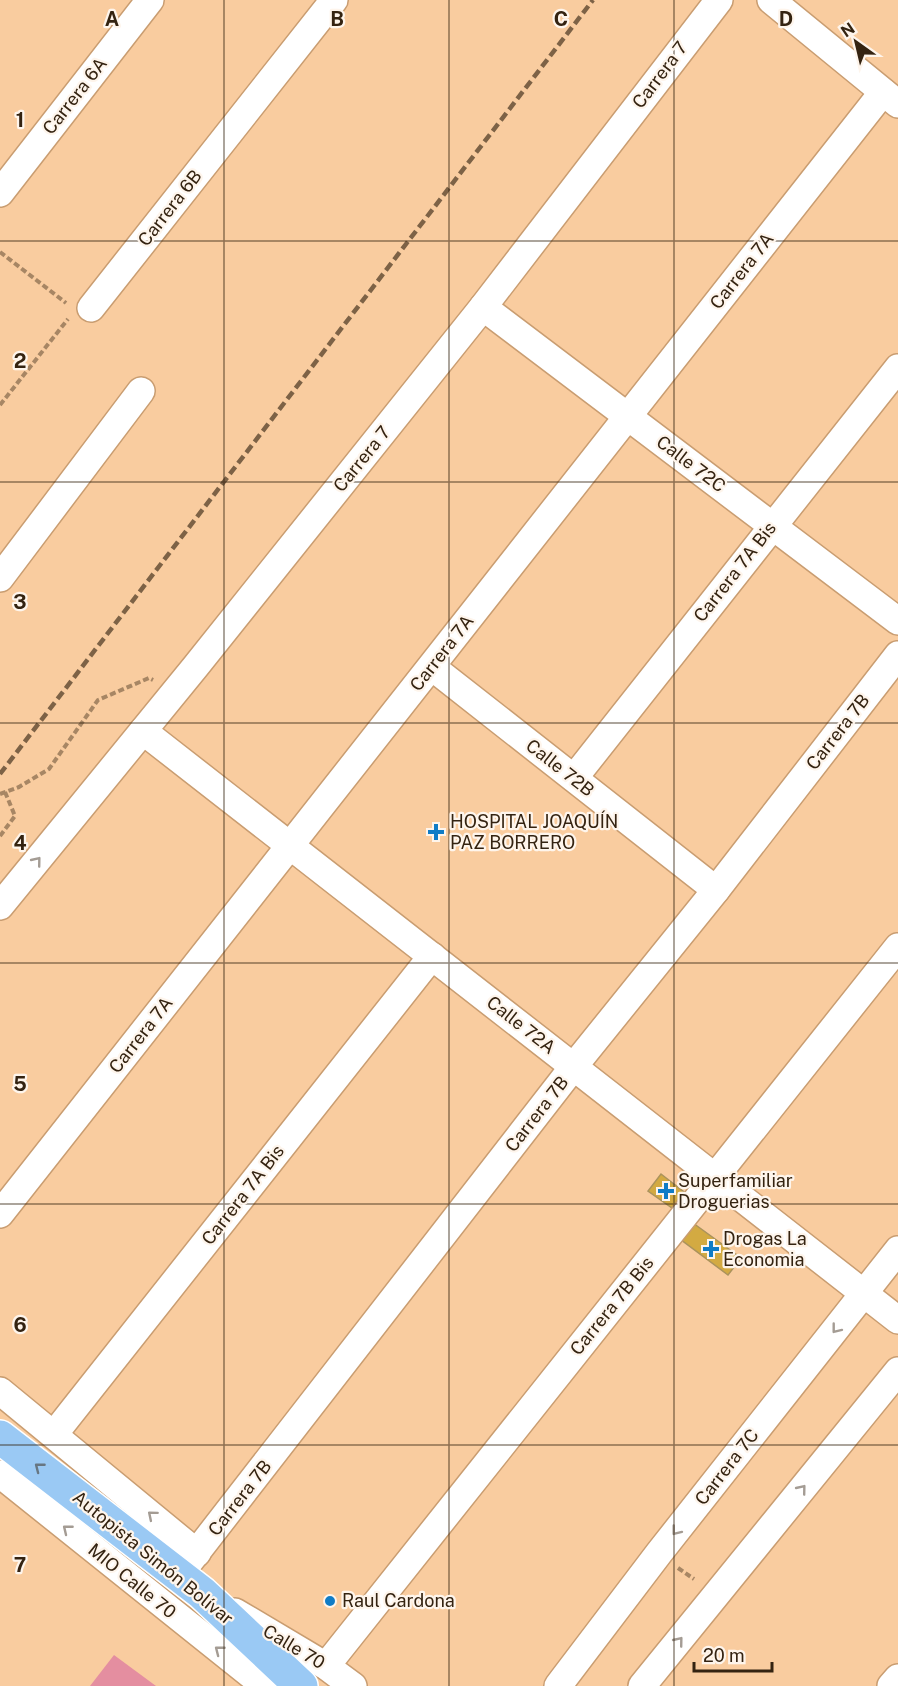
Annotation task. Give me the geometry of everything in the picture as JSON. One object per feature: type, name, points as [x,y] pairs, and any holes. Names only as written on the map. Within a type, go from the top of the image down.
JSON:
[{"type":"highway","name":"Autopista Simón Bolívar","points":[[0,1437],[193,1574],[301,1686]]},
{"type":"street","name":"Carrera 6A","points":[[0,193],[150,0]]},
{"type":"street","name":"Carrera 6B","points":[[83,309],[334,0]]},
{"type":"street","points":[[771,0],[891,98]]},
{"type":"street","name":"Carrera 7","points":[[0,906],[483,307],[716,2]]},
{"type":"street","name":"Carrera 7A","points":[[0,1214],[628,416],[891,98]]},
{"type":"street","name":"Calle 72C","points":[[483,307],[898,621]]},
{"type":"street","name":"Carrera 7A Bis","points":[[574,778],[771,525],[898,368]]},
{"type":"street","points":[[0,579],[141,391]]},
{"type":"street","name":"Carrera 7B","points":[[193,1574],[574,1066],[716,890],[898,655]]},
{"type":"street","name":"Calle 72B","points":[[432,667],[716,890]]},
{"type":"street","name":"Calle 72A","points":[[143,731],[898,1320]]},
{"type":"street","name":"Carrera 7B Bis","points":[[326,1666],[898,947]]},
{"type":"street","name":"Carrera 7A Bis","points":[[55,1433],[432,956]]},
{"type":"street","name":"Carrera 7C","points":[[558,1686],[659,1553],[898,1250]]},
{"type":"street","points":[[642,1686],[898,1371]]},
{"type":"street","name":"Calle 70","points":[[0,1390],[55,1433],[193,1574],[353,1686]]},
{"type":"street","name":"MIO Calle 70","points":[[0,1474],[265,1686]]},
{"type":"street","points":[[891,1686],[898,1678]]},
{"type":"path","points":[[0,252],[83,309],[0,405]]},
{"type":"path","points":[[0,836],[15,816],[2,793],[19,787],[49,769],[98,700],[149,678],[160,685]]},
{"type":"path","points":[[659,1553],[715,1595]]},
{"type":"shaded area","points":[[114,1655],[156,1686],[90,1686]]},
{"type":"building","name":"Superfamiliar Droguerias","points":[[661,1174],[684,1192],[672,1208],[648,1191]]},
{"type":"building","name":"Drogas La Economia","points":[[693,1223],[741,1258],[728,1275],[680,1239]]},
{"type":"railway","points":[[0,774],[593,0]]},
{"type":"place","name":"HOSPITAL JOAQUÍN PAZ BORRERO","points":[[436,832]]},
{"type":"place","name":"Superfamiliar Droguerias","points":[[666,1191]]},
{"type":"place","name":"Drogas La Economia","points":[[711,1249]]},
{"type":"place","name":"Raul Cardona","points":[[330,1601]]}]
